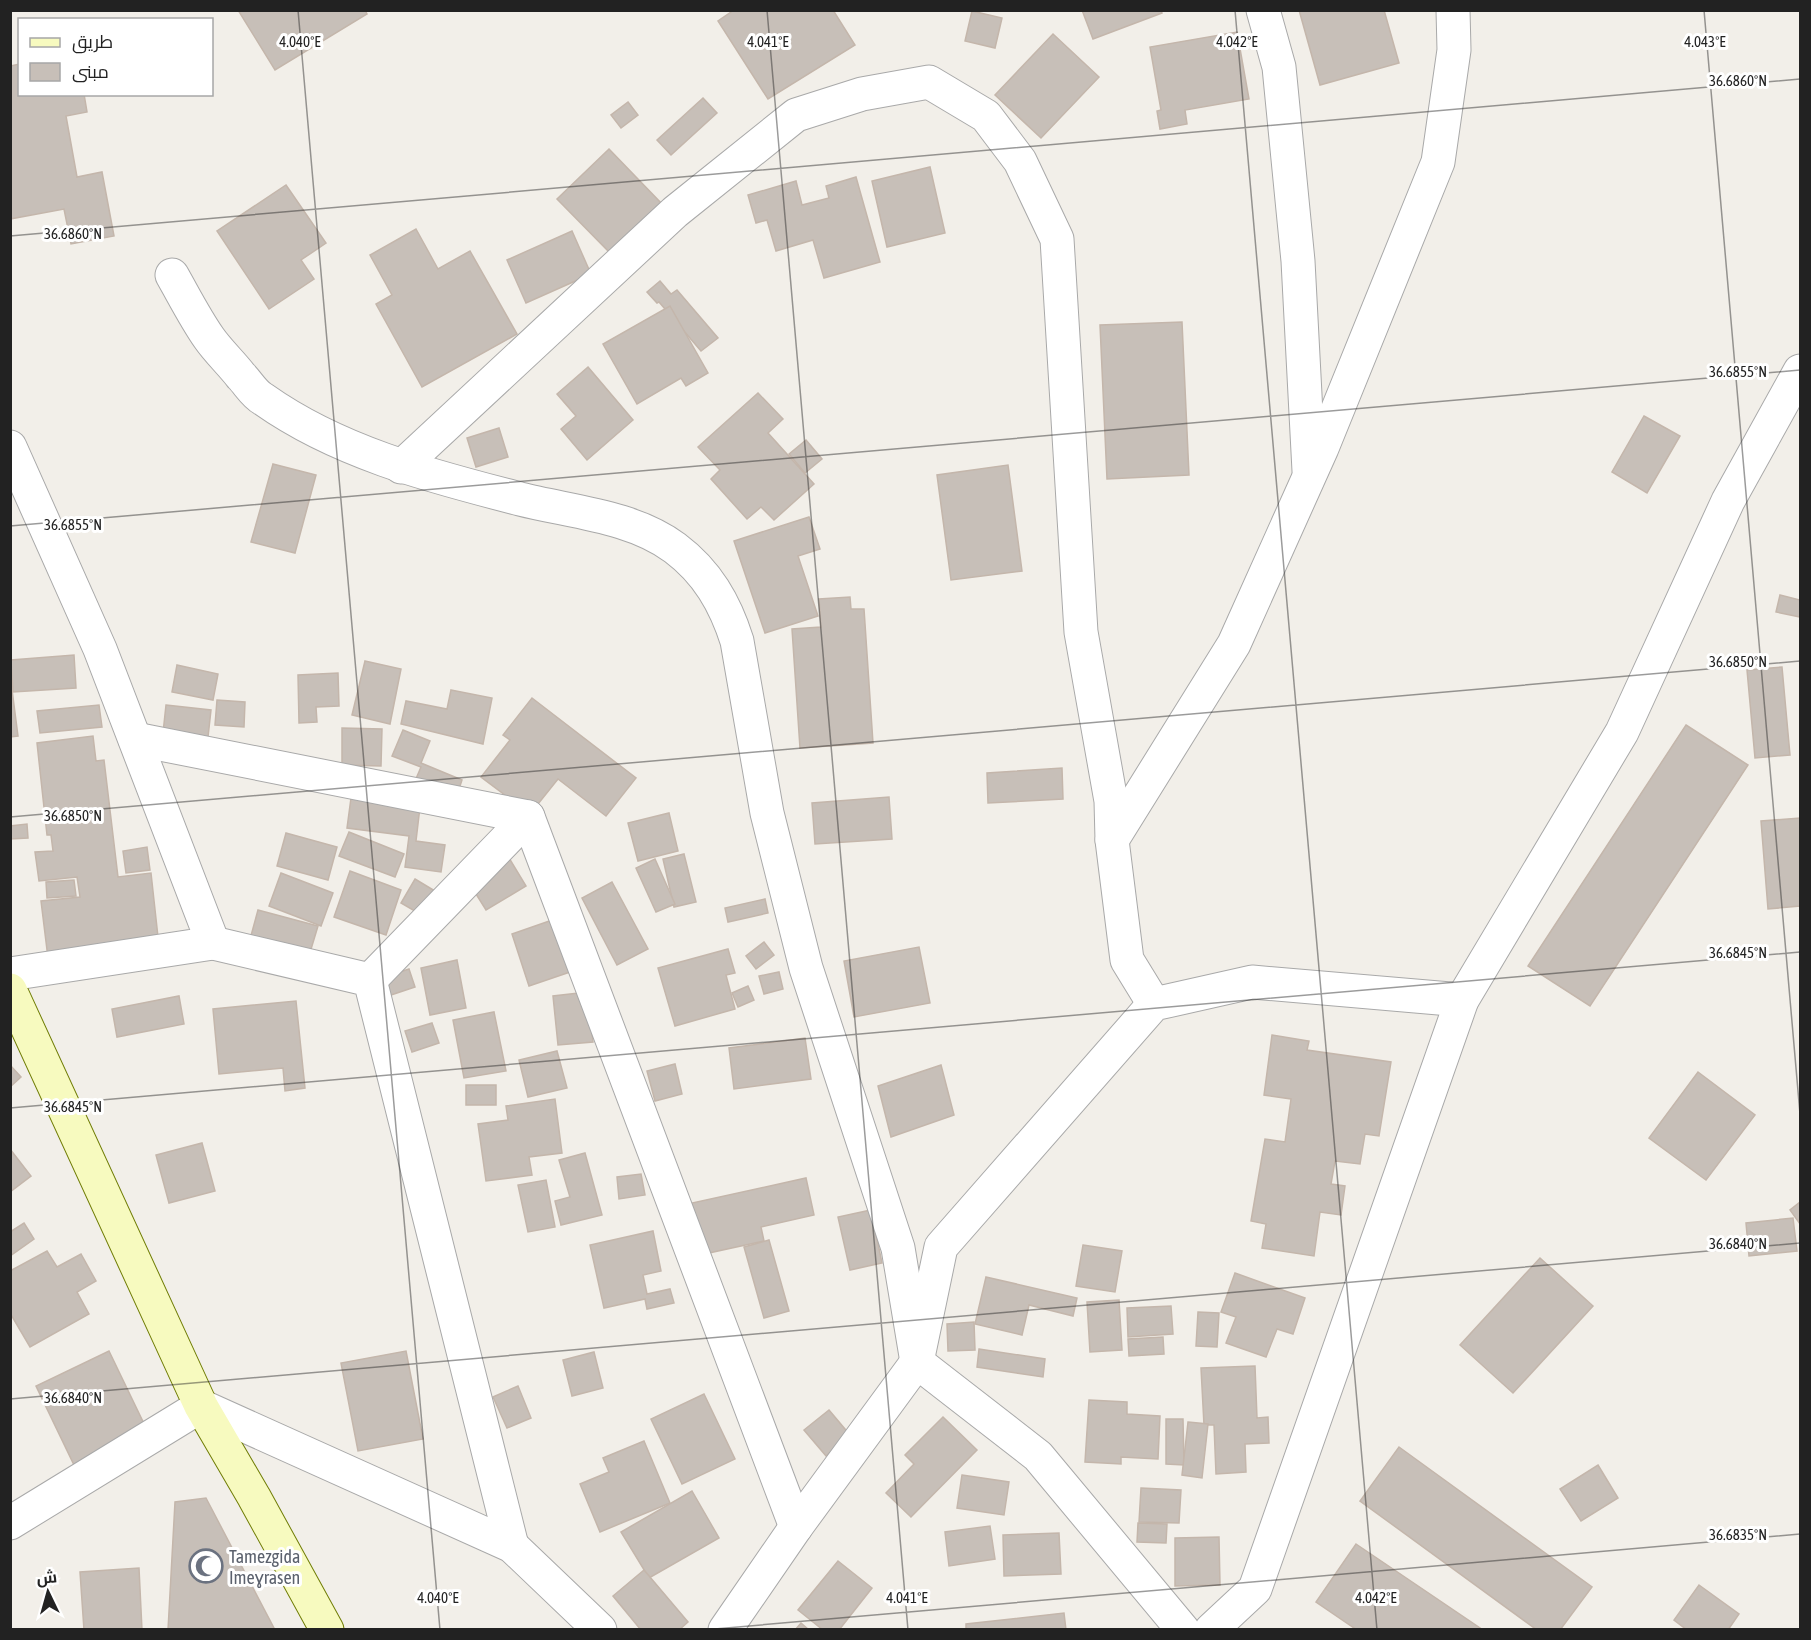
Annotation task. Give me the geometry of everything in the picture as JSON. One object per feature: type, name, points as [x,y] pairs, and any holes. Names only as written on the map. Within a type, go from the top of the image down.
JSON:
[{"type":"main road","points":[[10,990],[201,1406],[327,1629]]},
{"type":"street","points":[[1263,10],[1279,67],[1298,261],[1309,476]]},
{"type":"street","points":[[1112,840],[1234,644],[1309,476],[1438,162],[1454,50],[1454,10]]},
{"type":"street","points":[[401,467],[675,212],[796,115],[862,94],[929,82],[986,116],[1020,161],[1057,239],[1081,632],[1111,801],[1112,840],[1127,960],[1154,1004]]},
{"type":"street","points":[[172,275],[210,339],[260,398],[323,436],[401,467],[520,499],[634,526],[655,535],[675,548],[708,579],[730,619],[737,641],[767,813],[806,968],[898,1248],[917,1362],[1038,1456],[1183,1629]]},
{"type":"street","points":[[1211,1629],[1255,1589],[1462,1000],[1622,732],[1728,501],[1800,370]]},
{"type":"street","points":[[10,447],[100,649],[213,943]]},
{"type":"street","points":[[135,739],[528,818]]},
{"type":"street","points":[[370,980],[528,818]]},
{"type":"street","points":[[528,818],[796,1527]]},
{"type":"street","points":[[10,974],[213,943],[370,980]]},
{"type":"street","points":[[370,980],[512,1546]]},
{"type":"street","points":[[725,1629],[796,1527],[917,1362],[940,1247],[1154,1004],[1252,982],[1462,1000]]},
{"type":"street","points":[[10,1523],[201,1406],[512,1546],[600,1629]]},
{"type":"building","points":[[238,10],[365,10],[367,14],[275,70]]},
{"type":"building","points":[[734,10],[833,10],[855,45],[768,99],[718,21]]},
{"type":"building","points":[[1082,10],[1161,10],[1162,13],[1093,39]]},
{"type":"building","points":[[1299,10],[1384,10],[1399,63],[1320,85]]},
{"type":"building","points":[[972,11],[1002,18],[995,48],[965,41]]},
{"type":"building","points":[[1237,32],[1249,99],[1185,110],[1187,124],[1160,129],[1157,111],[1161,110],[1150,47]]},
{"type":"building","points":[[1053,34],[1099,77],[1041,138],[995,95]]},
{"type":"building","points":[[18,64],[18,96],[84,96],[87,112],[66,116],[77,177],[102,172],[114,236],[71,244],[64,209],[10,219],[10,66]]},
{"type":"building","points":[[703,98],[717,113],[671,155],[657,140]]},
{"type":"building","points":[[628,102],[638,115],[621,128],[611,115]]},
{"type":"building","points":[[609,149],[664,206],[612,255],[557,199]]},
{"type":"building","points":[[930,167],[945,233],[887,247],[872,181]]},
{"type":"building","points":[[856,177],[880,262],[824,278],[813,240],[776,251],[767,220],[756,223],[748,195],[796,181],[802,205],[829,198],[826,186]]},
{"type":"building","points":[[286,185],[326,243],[301,260],[314,279],[269,309],[217,231]]},
{"type":"building","points":[[416,229],[438,269],[470,251],[517,334],[422,387],[376,304],[392,295],[370,255]]},
{"type":"building","points":[[572,231],[591,274],[526,303],[507,260]]},
{"type":"building","points":[[660,281],[671,294],[677,290],[718,338],[701,351],[659,302],[657,303],[647,292]]},
{"type":"building","points":[[670,306],[708,373],[686,386],[681,378],[637,404],[603,344]]},
{"type":"building","points":[[1182,322],[1189,475],[1107,479],[1100,325]]},
{"type":"building","points":[[588,367],[633,420],[587,460],[561,429],[576,416],[557,394]]},
{"type":"building","points":[[758,393],[783,419],[768,433],[814,484],[774,520],[761,507],[747,519],[711,479],[720,470],[698,447]]},
{"type":"building","points":[[1644,416],[1680,436],[1647,493],[1612,472]]},
{"type":"building","points":[[499,428],[508,457],[476,467],[467,438]]},
{"type":"building","points":[[806,440],[822,459],[805,473],[789,454]]},
{"type":"building","points":[[273,464],[316,475],[295,553],[251,542]]},
{"type":"building","points":[[1008,465],[1022,571],[951,580],[937,475]]},
{"type":"building","points":[[809,517],[820,549],[798,556],[818,616],[765,633],[734,541]]},
{"type":"building","points":[[1780,595],[1800,600],[1800,617],[1776,612]]},
{"type":"building","points":[[850,597],[851,609],[864,609],[873,743],[800,748],[792,629],[821,627],[819,599]]},
{"type":"building","points":[[74,655],[76,688],[13,692],[11,660]]},
{"type":"building","points":[[365,661],[401,669],[390,724],[352,715]]},
{"type":"building","points":[[177,665],[218,674],[213,700],[172,692]]},
{"type":"building","points":[[1782,667],[1790,755],[1755,758],[1747,670]]},
{"type":"building","points":[[338,673],[339,706],[316,707],[317,722],[299,723],[298,675]]},
{"type":"building","points":[[10,674],[18,736],[10,737]]},
{"type":"building","points":[[451,690],[492,698],[483,744],[401,724],[406,701],[447,709]]},
{"type":"building","points":[[532,698],[636,778],[606,816],[558,779],[530,814],[481,777],[510,740],[503,735]]},
{"type":"building","points":[[217,700],[245,702],[244,727],[215,725]]},
{"type":"building","points":[[99,705],[102,727],[40,733],[37,711]]},
{"type":"building","points":[[166,705],[211,710],[208,737],[163,733]]},
{"type":"building","points":[[1686,725],[1748,765],[1590,1006],[1528,966]]},
{"type":"building","points":[[342,728],[382,729],[381,766],[342,765]]},
{"type":"building","points":[[403,730],[430,741],[421,763],[462,780],[456,798],[415,781],[421,767],[392,756]]},
{"type":"building","points":[[93,736],[96,761],[104,760],[118,877],[151,873],[159,946],[48,958],[41,901],[80,897],[77,877],[39,881],[35,852],[53,851],[51,835],[47,835],[37,743]]},
{"type":"building","points":[[1062,768],[1063,799],[988,803],[987,773]]},
{"type":"building","points":[[889,797],[892,839],[815,844],[812,803]]},
{"type":"building","points":[[351,798],[420,807],[416,841],[445,845],[441,872],[405,867],[409,836],[347,828]]},
{"type":"building","points":[[669,813],[678,851],[638,861],[628,823]]},
{"type":"building","points":[[1800,818],[1800,906],[1768,909],[1761,821]]},
{"type":"building","points":[[27,824],[28,838],[10,839],[10,826]]},
{"type":"building","points":[[349,832],[404,854],[395,877],[339,856]]},
{"type":"building","points":[[286,833],[337,847],[328,880],[277,866]]},
{"type":"building","points":[[147,847],[150,870],[126,873],[123,851]]},
{"type":"building","points":[[506,853],[526,886],[486,910],[466,878]]},
{"type":"building","points":[[684,854],[696,902],[674,907],[663,859]]},
{"type":"building","points":[[655,859],[675,904],[656,912],[636,868]]},
{"type":"building","points":[[350,871],[401,890],[386,935],[334,917]]},
{"type":"building","points":[[281,873],[333,893],[321,926],[269,906]]},
{"type":"building","points":[[415,879],[440,894],[425,917],[401,903]]},
{"type":"building","points":[[74,880],[76,896],[47,898],[46,882]]},
{"type":"building","points":[[612,882],[648,949],[617,965],[582,898]]},
{"type":"building","points":[[765,899],[768,913],[728,922],[725,908]]},
{"type":"building","points":[[258,910],[318,926],[308,959],[249,943]]},
{"type":"building","points":[[558,918],[576,970],[529,986],[512,934]]},
{"type":"building","points":[[764,942],[774,955],[756,969],[746,956]]},
{"type":"building","points":[[919,947],[930,1003],[854,1017],[844,961]]},
{"type":"building","points":[[728,949],[735,973],[726,975],[735,1009],[675,1026],[658,968]]},
{"type":"building","points":[[457,960],[466,1008],[430,1015],[421,968]]},
{"type":"building","points":[[409,969],[415,987],[388,996],[382,978]]},
{"type":"building","points":[[779,972],[783,989],[764,994],[759,976]]},
{"type":"building","points":[[748,986],[754,1000],[738,1007],[732,993]]},
{"type":"building","points":[[587,992],[593,1042],[558,1045],[553,996]]},
{"type":"building","points":[[179,996],[184,1024],[117,1037],[112,1009]]},
{"type":"building","points":[[296,1001],[305,1088],[285,1091],[283,1068],[219,1074],[213,1009]]},
{"type":"building","points":[[494,1012],[506,1071],[464,1078],[453,1020]]},
{"type":"building","points":[[432,1023],[439,1043],[412,1052],[405,1031]]},
{"type":"building","points":[[1272,1035],[1309,1041],[1307,1050],[1391,1062],[1379,1136],[1365,1134],[1360,1164],[1335,1161],[1331,1184],[1345,1186],[1341,1215],[1320,1212],[1314,1256],[1262,1248],[1266,1224],[1251,1221],[1265,1139],[1285,1142],[1291,1099],[1264,1095]]},
{"type":"building","points":[[805,1038],[811,1079],[734,1089],[729,1048]]},
{"type":"building","points":[[557,1051],[567,1088],[528,1097],[519,1060]]},
{"type":"building","points":[[675,1064],[682,1094],[655,1101],[647,1071]]},
{"type":"building","points":[[10,1065],[21,1077],[10,1087]]},
{"type":"building","points":[[941,1065],[954,1115],[891,1137],[878,1086]]},
{"type":"building","points":[[1698,1072],[1755,1115],[1706,1180],[1649,1138]]},
{"type":"building","points":[[466,1085],[496,1085],[496,1105],[466,1105]]},
{"type":"building","points":[[555,1099],[562,1153],[529,1157],[532,1175],[486,1181],[478,1124],[508,1120],[506,1106]]},
{"type":"building","points":[[202,1143],[215,1191],[169,1203],[156,1155]]},
{"type":"building","points":[[10,1149],[31,1176],[10,1192]]},
{"type":"building","points":[[585,1153],[602,1215],[561,1225],[555,1201],[570,1197],[559,1160]]},
{"type":"building","points":[[641,1174],[645,1195],[619,1199],[617,1177]]},
{"type":"building","points":[[806,1178],[814,1215],[761,1227],[764,1241],[695,1256],[683,1205]]},
{"type":"building","points":[[546,1180],[555,1227],[528,1232],[518,1185]]},
{"type":"building","points":[[1800,1202],[1800,1224],[1790,1210]]},
{"type":"building","points":[[871,1210],[882,1263],[850,1270],[838,1217]]},
{"type":"building","points":[[1793,1218],[1797,1251],[1749,1256],[1746,1223]]},
{"type":"building","points":[[24,1223],[34,1239],[10,1256],[10,1232]]},
{"type":"building","points":[[653,1231],[661,1271],[643,1275],[647,1294],[670,1289],[674,1303],[647,1309],[645,1299],[604,1308],[590,1245]]},
{"type":"building","points":[[769,1240],[789,1311],[764,1318],[744,1247]]},
{"type":"building","points":[[1083,1245],[1122,1251],[1115,1292],[1076,1286]]},
{"type":"building","points":[[47,1251],[57,1267],[81,1254],[96,1281],[77,1292],[89,1314],[30,1347],[10,1313],[10,1271]]},
{"type":"building","points":[[1540,1258],[1593,1306],[1513,1393],[1460,1345]]},
{"type":"building","points":[[1235,1273],[1305,1298],[1293,1334],[1277,1329],[1266,1357],[1226,1343],[1236,1317],[1221,1312]]},
{"type":"building","points":[[986,1277],[1077,1298],[1073,1316],[1029,1305],[1022,1335],[975,1324]]},
{"type":"building","points":[[1119,1300],[1122,1350],[1090,1352],[1087,1302]]},
{"type":"building","points":[[1171,1306],[1173,1334],[1128,1337],[1127,1308]]},
{"type":"building","points":[[1198,1312],[1219,1313],[1217,1347],[1196,1346]]},
{"type":"building","points":[[974,1322],[975,1350],[948,1351],[947,1324]]},
{"type":"building","points":[[1163,1337],[1164,1354],[1129,1356],[1128,1339]]},
{"type":"building","points":[[979,1349],[1045,1359],[1043,1377],[977,1367]]},
{"type":"building","points":[[109,1351],[147,1430],[74,1465],[36,1386]]},
{"type":"building","points":[[406,1351],[423,1439],[358,1451],[341,1363]]},
{"type":"building","points":[[594,1352],[603,1388],[572,1396],[563,1360]]},
{"type":"building","points":[[1255,1366],[1257,1418],[1268,1417],[1269,1443],[1245,1444],[1246,1472],[1216,1474],[1214,1425],[1204,1425],[1201,1368]]},
{"type":"building","points":[[518,1386],[531,1418],[507,1428],[493,1397]]},
{"type":"building","points":[[704,1394],[735,1459],[682,1484],[651,1419]]},
{"type":"building","points":[[1089,1400],[1127,1402],[1127,1414],[1160,1416],[1158,1459],[1121,1457],[1121,1464],[1085,1462]]},
{"type":"building","points":[[829,1410],[850,1435],[826,1456],[804,1430]]},
{"type":"building","points":[[943,1417],[977,1450],[911,1517],[886,1493],[914,1464],[905,1455]]},
{"type":"building","points":[[1166,1419],[1183,1419],[1184,1465],[1166,1464]]},
{"type":"building","points":[[1188,1422],[1208,1424],[1202,1478],[1182,1475]]},
{"type":"building","points":[[644,1441],[670,1503],[600,1532],[580,1484],[609,1472],[603,1458]]},
{"type":"building","points":[[1399,1447],[1592,1587],[1560,1630],[1537,1630],[1360,1501]]},
{"type":"building","points":[[1598,1465],[1618,1498],[1581,1521],[1560,1489]]},
{"type":"building","points":[[962,1475],[1009,1482],[1004,1515],[957,1508]]},
{"type":"building","points":[[1141,1488],[1181,1490],[1179,1523],[1139,1522]]},
{"type":"building","points":[[692,1491],[719,1538],[649,1578],[621,1532]]},
{"type":"building","name":"Tamezgida Imeɣrasen","points":[[206,1498],[275,1630],[168,1630],[175,1502]]},
{"type":"building","points":[[1138,1523],[1167,1524],[1166,1543],[1137,1542]]},
{"type":"building","points":[[990,1526],[995,1559],[949,1566],[945,1532]]},
{"type":"building","points":[[1059,1533],[1061,1574],[1004,1576],[1003,1535]]},
{"type":"building","points":[[1219,1537],[1220,1585],[1175,1586],[1175,1538]]},
{"type":"building","points":[[1356,1544],[1483,1630],[1357,1630],[1316,1602]]},
{"type":"building","points":[[838,1561],[872,1588],[839,1630],[823,1630],[798,1610]]},
{"type":"building","points":[[139,1568],[142,1630],[84,1630],[80,1572]]},
{"type":"building","points":[[644,1570],[688,1622],[679,1630],[641,1630],[613,1596]]},
{"type":"building","points":[[1699,1585],[1739,1614],[1728,1630],[1687,1630],[1674,1620]]},
{"type":"building","points":[[1064,1613],[1066,1630],[966,1630],[966,1624]]},
{"type":"building","points":[[801,1623],[809,1630],[795,1630]]},
{"type":"place","name":"Tamezgida Imeɣrasen","points":[[206,1566]]}]
